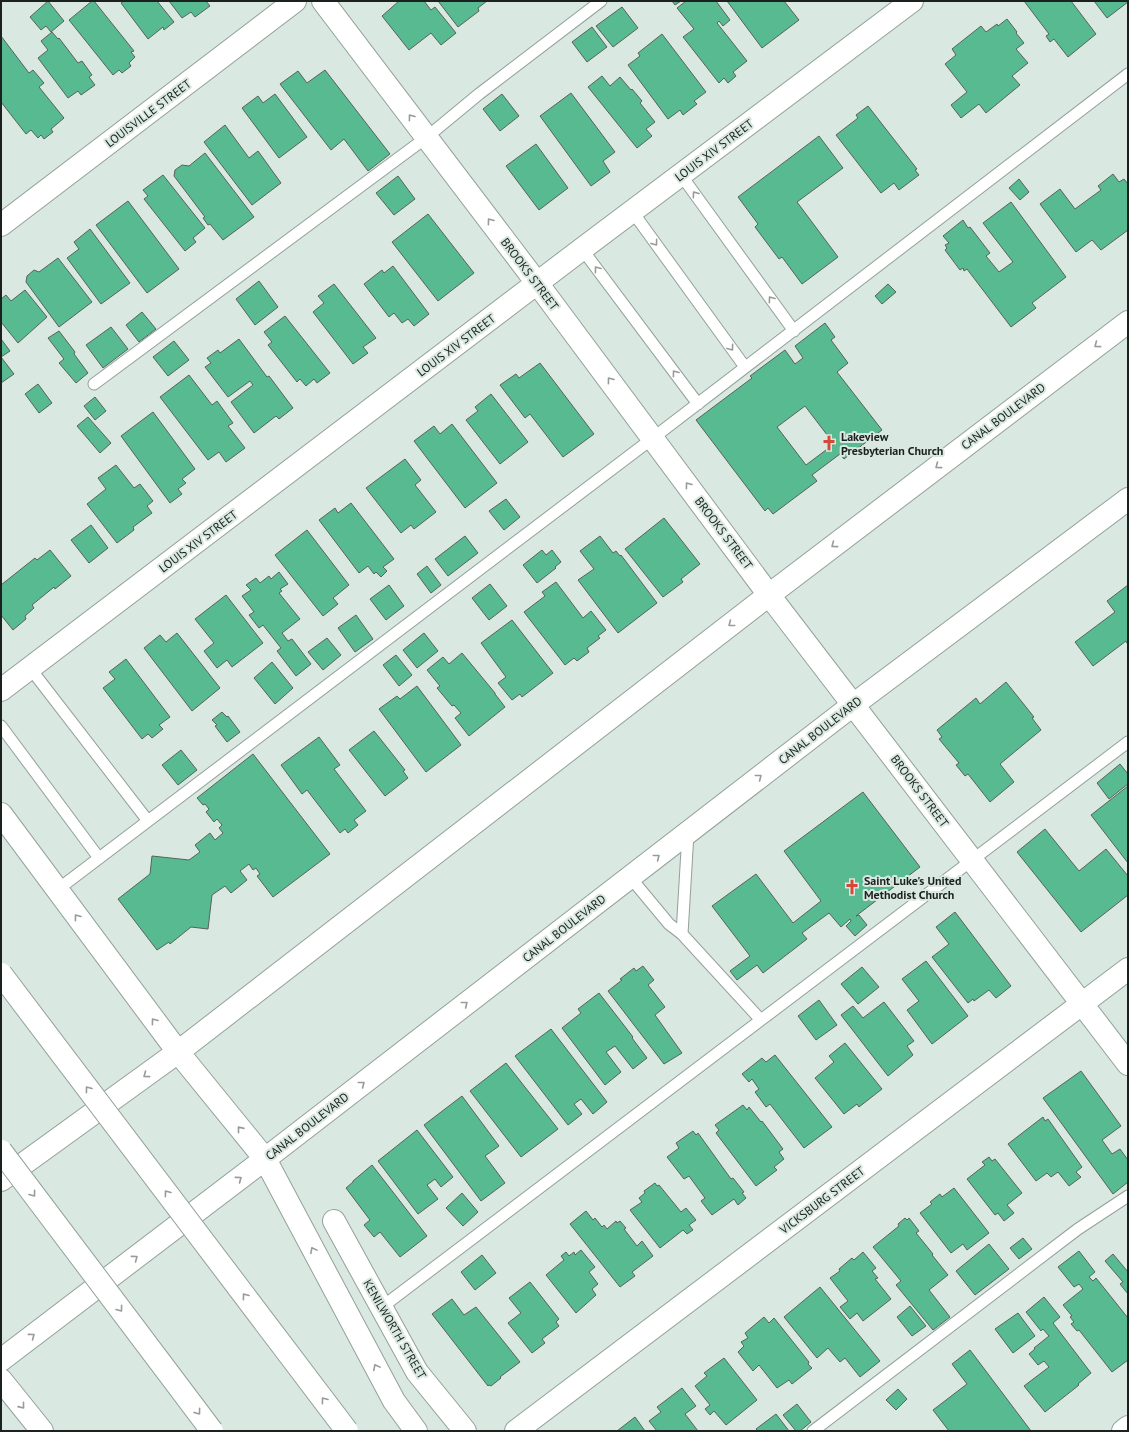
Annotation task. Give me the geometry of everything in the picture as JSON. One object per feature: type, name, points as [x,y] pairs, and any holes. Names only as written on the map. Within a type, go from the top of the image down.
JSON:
[{"type":"main road","name":"LOUISVILLE STREET","points":[[1,225],[295,1]]},
{"type":"main road","name":"BROOKS STREET","points":[[323,1],[537,283],[769,594],[1128,1064]]},
{"type":"main road","name":"LOUIS XIV STREET","points":[[2,687],[30,668],[632,211],[912,1]]},
{"type":"main road","name":"CANAL BOULEVARD","points":[[1,1180],[178,1052],[769,594],[1128,322]]},
{"type":"main road","name":"CANAL BOULEVARD","points":[[1,1360],[265,1159],[854,705],[1128,499]]},
{"type":"main road","points":[[1,814],[178,1052],[265,1159],[394,1401],[416,1431]]},
{"type":"main road","name":"VICKSBURG STREET","points":[[516,1431],[1128,969]]},
{"type":"main road","points":[[1,974],[347,1431]]},
{"type":"main road","points":[[1,1152],[212,1431]]},
{"type":"main road","name":"KENILWORTH STREET","points":[[334,1221],[417,1372],[465,1431]]},
{"type":"main road","points":[[1,1380],[42,1431]]},
{"type":"main road","points":[[1123,1431],[1128,1428]]},
{"type":"lane","points":[[94,384],[427,137],[478,94],[600,1]]},
{"type":"lane","points":[[57,890],[794,331],[1128,74]]},
{"type":"lane","points":[[681,174],[794,331]]},
{"type":"lane","points":[[632,211],[746,367]]},
{"type":"lane","points":[[582,249],[698,404]]},
{"type":"lane","points":[[30,668],[148,821]]},
{"type":"lane","points":[[1,726],[99,858]]},
{"type":"lane","points":[[382,1307],[760,1019],[1128,742]]},
{"type":"lane","points":[[682,934],[688,832]]},
{"type":"lane","points":[[630,877],[669,924],[682,934],[760,1019]]},
{"type":"lane","points":[[812,1431],[1078,1229],[1128,1196]]},
{"type":"building","points":[[48,1],[64,21],[51,32],[46,26],[41,30],[30,17]]},
{"type":"building","points":[[92,1],[94,1],[134,51],[131,52],[135,57],[129,63],[131,66],[122,73],[119,70],[113,75],[69,20]]},
{"type":"building","points":[[124,1],[157,1],[174,22],[164,30],[163,27],[148,39],[121,3]]},
{"type":"building","points":[[169,1],[206,1],[210,6],[195,17],[191,12],[182,18]]},
{"type":"building","points":[[399,1],[424,1],[431,10],[435,7],[456,33],[441,45],[431,33],[409,50],[382,16]]},
{"type":"building","points":[[438,1],[487,1],[478,8],[479,11],[458,27]]},
{"type":"building","points":[[672,1],[681,1],[675,5]]},
{"type":"building","points":[[686,1],[716,1],[730,20],[723,26],[719,21],[717,23],[747,61],[733,72],[736,76],[728,83],[724,78],[719,83],[683,37],[694,29],[677,8]]},
{"type":"building","points":[[727,1],[784,1],[799,20],[762,48]]},
{"type":"building","points":[[1024,1],[1071,1],[1096,34],[1068,57],[1054,39],[1050,42],[1046,36],[1049,34]]},
{"type":"building","points":[[1094,1],[1128,1],[1128,2],[1107,18]]},
{"type":"building","points":[[622,7],[638,28],[613,47],[596,26]]},
{"type":"building","points":[[1007,19],[1024,43],[1016,49],[1028,63],[1012,76],[1020,85],[986,113],[979,104],[961,118],[951,105],[967,92],[945,64],[956,55],[952,49],[981,26],[986,32],[997,24],[998,26]]},
{"type":"building","points":[[592,27],[607,47],[587,62],[572,42]]},
{"type":"building","points":[[52,32],[58,39],[59,38],[78,63],[82,61],[92,75],[89,77],[95,85],[81,95],[78,91],[68,98],[38,58],[48,50],[41,41]]},
{"type":"building","points":[[662,34],[706,92],[694,101],[697,104],[683,115],[680,110],[668,119],[628,65],[640,56],[638,53]]},
{"type":"building","points":[[1,36],[29,73],[33,70],[44,83],[39,87],[64,118],[51,129],[53,132],[44,139],[41,135],[38,138],[31,130],[26,134],[1,102]]},
{"type":"building","points":[[325,70],[390,154],[368,171],[344,139],[331,150],[280,84],[298,71],[307,83]]},
{"type":"building","points":[[602,76],[610,86],[620,77],[642,101],[640,103],[655,122],[646,129],[652,136],[637,148],[588,87]]},
{"type":"building","points":[[571,93],[615,152],[603,161],[610,172],[591,186],[540,116]]},
{"type":"building","points":[[275,94],[307,137],[279,158],[242,108],[258,96],[263,103]]},
{"type":"building","points":[[502,94],[519,116],[500,131],[483,109]]},
{"type":"building","points":[[868,106],[917,169],[915,170],[919,175],[899,190],[894,183],[881,193],[836,135],[858,118],[856,115]]},
{"type":"building","points":[[225,125],[249,158],[258,151],[281,183],[252,205],[204,142]]},
{"type":"building","points":[[819,136],[843,168],[797,202],[838,257],[802,284],[782,257],[779,259],[755,227],[758,224],[738,197]]},
{"type":"building","points":[[536,144],[568,188],[539,210],[506,166]]},
{"type":"building","points":[[205,153],[254,217],[223,240],[210,224],[208,225],[203,218],[205,217],[174,176],[175,170],[182,165],[189,166]]},
{"type":"building","points":[[1113,174],[1119,182],[1124,179],[1128,184],[1128,230],[1101,250],[1092,240],[1076,252],[1040,204],[1060,189],[1075,209],[1101,190],[1098,186]]},
{"type":"building","points":[[163,175],[205,228],[193,238],[196,242],[185,251],[144,199],[148,196],[143,190]]},
{"type":"building","points":[[398,176],[415,199],[394,215],[376,193]]},
{"type":"building","points":[[1019,179],[1029,192],[1020,200],[1009,188]]},
{"type":"building","points":[[128,201],[179,269],[147,293],[96,225]]},
{"type":"building","points":[[1011,202],[1066,277],[1032,303],[1036,308],[1011,327],[967,269],[964,271],[963,268],[960,270],[945,250],[947,248],[945,245],[949,243],[943,236],[963,220],[990,253],[986,256],[999,272],[1013,262],[983,223]]},
{"type":"building","points":[[428,214],[474,273],[438,301],[392,242]]},
{"type":"building","points":[[90,229],[130,283],[101,304],[67,258],[79,249],[74,242]]},
{"type":"building","points":[[58,258],[92,302],[59,327],[26,282],[27,276],[34,270],[39,272]]},
{"type":"building","points":[[393,266],[429,314],[414,326],[408,319],[402,323],[394,313],[389,317],[364,284],[382,270],[384,273]]},
{"type":"building","points":[[259,281],[278,307],[255,325],[236,299]]},
{"type":"building","points":[[334,284],[376,338],[363,347],[368,353],[353,364],[313,312],[324,303],[318,296]]},
{"type":"building","points":[[888,284],[896,292],[882,304],[875,296]]},
{"type":"building","points":[[25,290],[47,317],[18,343],[1,322],[1,299],[6,295],[11,301]]},
{"type":"building","points":[[142,312],[156,329],[139,342],[126,325]]},
{"type":"building","points":[[285,316],[330,373],[317,383],[314,379],[306,386],[300,379],[297,382],[268,345],[272,342],[264,332]]},
{"type":"building","points":[[825,323],[835,337],[831,340],[848,363],[837,372],[882,430],[844,459],[840,454],[812,475],[817,481],[773,514],[768,508],[765,511],[696,420],[752,378],[750,376],[785,350],[795,364],[803,358],[795,346]],"holes":[[[805,406],[834,444],[806,465],[777,427]]]},
{"type":"building","points":[[111,327],[128,349],[103,368],[86,345]]},
{"type":"building","points":[[59,331],[75,352],[74,354],[88,373],[76,383],[59,363],[64,359],[48,338]]},
{"type":"building","points":[[1,339],[10,351],[1,357]]},
{"type":"building","points":[[239,339],[267,377],[269,376],[293,408],[279,419],[276,416],[254,433],[231,402],[253,385],[250,381],[228,397],[205,367],[211,363],[207,358],[218,350],[220,353]]},
{"type":"building","points":[[174,341],[189,360],[168,376],[153,357]]},
{"type":"building","points":[[1,357],[14,374],[1,383]]},
{"type":"building","points":[[540,363],[594,434],[563,457],[530,414],[525,418],[500,385],[516,374],[519,378]]},
{"type":"building","points":[[189,375],[212,405],[217,401],[233,423],[228,426],[245,448],[226,462],[219,452],[208,460],[160,397]]},
{"type":"building","points":[[38,384],[52,403],[39,413],[25,394]]},
{"type":"building","points":[[491,394],[528,442],[500,464],[466,420],[478,411],[475,407]]},
{"type":"building","points":[[95,397],[106,411],[95,420],[84,406]]},
{"type":"building","points":[[153,412],[195,469],[182,479],[186,483],[178,489],[182,494],[170,503],[121,436]]},
{"type":"building","points":[[88,417],[111,443],[100,453],[77,426]]},
{"type":"building","points":[[452,424],[497,483],[465,508],[414,441],[434,426],[440,434]]},
{"type":"building","points":[[405,459],[421,480],[415,485],[436,512],[414,529],[411,525],[401,533],[366,488]]},
{"type":"building","points":[[116,465],[134,488],[140,484],[153,501],[147,506],[152,513],[133,527],[134,530],[117,543],[87,504],[106,489],[98,478]]},
{"type":"building","points":[[506,499],[520,517],[504,530],[489,511]]},
{"type":"building","points":[[351,503],[394,559],[383,567],[387,571],[381,577],[376,572],[374,574],[368,566],[359,573],[319,520],[335,508],[338,513]]},
{"type":"building","points":[[664,518],[700,564],[681,579],[683,582],[663,597],[625,549]]},
{"type":"building","points":[[91,525],[108,548],[89,563],[71,540]]},
{"type":"building","points":[[307,530],[349,585],[333,598],[338,604],[323,616],[275,555]]},
{"type":"building","points":[[465,536],[478,553],[448,576],[435,559]]},
{"type":"building","points":[[600,536],[613,553],[616,551],[620,556],[621,555],[657,603],[618,633],[578,580],[594,569],[580,551]]},
{"type":"building","points":[[50,550],[71,576],[55,589],[54,587],[32,605],[34,608],[25,616],[26,619],[13,630],[1,615],[1,585],[35,558],[37,560]]},
{"type":"building","points":[[542,550],[546,555],[552,550],[561,562],[555,567],[556,568],[537,583],[523,565]]},
{"type":"building","points":[[427,566],[441,585],[431,593],[417,574]]},
{"type":"building","points":[[279,572],[288,584],[280,589],[282,591],[279,593],[300,619],[282,633],[288,641],[292,639],[311,664],[296,676],[277,651],[281,648],[263,625],[259,628],[249,615],[254,612],[242,596],[251,590],[246,585],[256,578],[260,583],[269,576],[271,579]]},
{"type":"building","points":[[556,582],[583,618],[591,611],[606,630],[598,636],[600,638],[587,648],[589,652],[577,661],[574,658],[565,665],[524,612],[545,596],[542,592]]},
{"type":"building","points":[[490,584],[507,606],[489,620],[472,598]]},
{"type":"building","points":[[389,585],[404,606],[386,620],[370,599]]},
{"type":"building","points":[[1128,585],[1128,645],[1126,641],[1093,666],[1075,642],[1115,612],[1107,601]]},
{"type":"building","points":[[226,595],[263,643],[232,667],[227,660],[217,668],[204,651],[214,643],[195,619]]},
{"type":"building","points":[[356,615],[373,639],[355,652],[338,628]]},
{"type":"building","points":[[512,620],[553,673],[522,697],[520,694],[512,700],[498,683],[506,677],[481,643]]},
{"type":"building","points":[[177,633],[220,688],[192,711],[144,648],[160,635],[166,642]]},
{"type":"building","points":[[424,633],[438,651],[417,668],[403,650]]},
{"type":"building","points":[[327,638],[341,655],[323,670],[308,652]]},
{"type":"building","points":[[462,653],[505,707],[469,736],[455,718],[461,713],[454,705],[452,706],[437,688],[440,686],[427,670],[443,657],[449,664]]},
{"type":"building","points":[[396,655],[412,675],[399,686],[383,665]]},
{"type":"building","points":[[126,659],[170,717],[159,725],[163,729],[152,738],[148,734],[142,739],[103,688],[115,679],[109,672]]},
{"type":"building","points":[[272,662],[293,688],[275,704],[254,678]]},
{"type":"building","points":[[1006,682],[1034,717],[1032,718],[1041,730],[1000,764],[1014,782],[990,802],[968,774],[965,776],[956,765],[959,763],[939,739],[942,737],[937,730],[976,698],[980,704]]},
{"type":"building","points":[[417,686],[461,745],[426,772],[379,709],[397,696],[400,699]]},
{"type":"building","points":[[222,712],[227,717],[228,716],[240,732],[227,742],[215,726],[217,725],[212,720]]},
{"type":"building","points":[[374,731],[405,770],[403,771],[408,778],[385,796],[349,750]]},
{"type":"building","points":[[319,737],[340,765],[334,769],[366,811],[354,820],[358,825],[348,833],[345,829],[340,833],[307,790],[302,794],[281,765]]},
{"type":"building","points":[[181,750],[197,770],[178,785],[162,765]]},
{"type":"building","points":[[253,754],[330,854],[273,897],[257,876],[260,874],[256,868],[253,870],[249,864],[240,871],[247,880],[231,893],[225,886],[212,895],[208,929],[191,927],[170,944],[169,942],[157,950],[118,899],[150,874],[152,856],[189,860],[200,852],[195,845],[210,833],[215,840],[223,833],[219,828],[222,825],[217,819],[214,822],[206,812],[209,809],[197,798]]},
{"type":"building","points":[[1120,764],[1128,774],[1128,784],[1109,799],[1097,783]]},
{"type":"building","points":[[1128,786],[1128,863],[1091,815]]},
{"type":"building","name":"Saint Luke's United Methodist Church","points":[[863,792],[920,867],[856,916],[859,915],[867,925],[855,936],[846,926],[851,921],[850,919],[841,927],[829,913],[802,933],[807,939],[763,973],[757,965],[737,980],[730,971],[750,956],[712,906],[756,874],[793,923],[821,901],[784,851]]},
{"type":"building","points":[[1045,829],[1079,871],[1106,849],[1128,876],[1128,895],[1081,932],[1017,852]]},
{"type":"building","points":[[955,912],[1011,986],[996,998],[989,990],[974,1001],[973,999],[968,1003],[932,957],[949,944],[936,927]]},
{"type":"building","points":[[926,961],[968,1016],[932,1044],[907,1010],[919,1001],[902,979]]},
{"type":"building","points":[[643,966],[654,980],[648,985],[665,1007],[655,1015],[682,1053],[664,1064],[608,991],[634,968],[636,971]]},
{"type":"building","points":[[862,967],[879,987],[858,1004],[841,984]]},
{"type":"building","points":[[599,993],[633,1037],[632,1038],[647,1058],[633,1069],[615,1046],[606,1052],[621,1072],[605,1085],[562,1028],[581,1013],[578,1009]]},
{"type":"building","points":[[819,1000],[837,1025],[816,1040],[798,1016]]},
{"type":"building","points":[[884,1002],[914,1041],[907,1046],[913,1055],[888,1076],[841,1015],[853,1006],[863,1018]]},
{"type":"building","points":[[551,1029],[607,1102],[593,1114],[581,1099],[574,1104],[582,1114],[568,1125],[515,1056]]},
{"type":"building","points":[[845,1043],[882,1089],[859,1107],[857,1104],[844,1114],[815,1078],[834,1062],[829,1056]]},
{"type":"building","points":[[775,1055],[832,1127],[804,1148],[770,1104],[766,1107],[755,1092],[759,1089],[752,1079],[749,1082],[742,1074],[762,1058],[766,1062]]},
{"type":"building","points":[[506,1063],[558,1129],[521,1157],[470,1091]]},
{"type":"building","points":[[1081,1071],[1121,1126],[1102,1140],[1112,1154],[1120,1149],[1128,1160],[1128,1182],[1113,1194],[1043,1098]]},
{"type":"building","points":[[462,1096],[499,1146],[485,1156],[505,1183],[481,1201],[424,1125]]},
{"type":"building","points":[[743,1105],[747,1110],[749,1107],[761,1122],[762,1121],[783,1149],[779,1152],[784,1159],[774,1167],[777,1170],[756,1186],[716,1133],[719,1130],[715,1125]]},
{"type":"building","points":[[1043,1117],[1045,1121],[1048,1119],[1082,1167],[1076,1172],[1081,1177],[1069,1186],[1058,1172],[1051,1177],[1047,1173],[1036,1181],[1008,1144]]},
{"type":"building","points":[[417,1130],[453,1177],[441,1187],[435,1179],[427,1185],[438,1199],[418,1214],[378,1161]]},
{"type":"building","points":[[693,1131],[696,1135],[698,1133],[731,1179],[733,1178],[744,1192],[742,1193],[746,1198],[738,1205],[734,1199],[712,1215],[701,1201],[705,1198],[689,1176],[684,1179],[667,1157],[679,1148],[676,1143]]},
{"type":"building","points":[[989,1157],[992,1161],[995,1159],[1022,1193],[1007,1205],[1014,1213],[1004,1221],[998,1213],[995,1215],[967,1179],[985,1165],[982,1162]]},
{"type":"building","points":[[372,1165],[427,1236],[400,1257],[380,1232],[374,1237],[364,1225],[370,1220],[346,1188]]},
{"type":"building","points":[[655,1183],[657,1186],[659,1185],[681,1212],[686,1208],[696,1220],[689,1225],[693,1230],[687,1234],[683,1230],[660,1248],[630,1210],[642,1202],[639,1198],[645,1193],[644,1191]]},
{"type":"building","points":[[954,1188],[989,1233],[967,1250],[963,1244],[951,1253],[920,1213],[932,1204],[930,1202],[940,1194],[942,1197]]},
{"type":"building","points":[[462,1193],[478,1212],[463,1226],[446,1208]]},
{"type":"building","points":[[586,1211],[593,1220],[595,1218],[602,1227],[604,1225],[607,1229],[616,1221],[617,1223],[620,1221],[637,1246],[642,1241],[653,1256],[632,1272],[635,1276],[620,1287],[570,1224]]},
{"type":"building","points":[[905,1218],[907,1220],[909,1218],[919,1231],[916,1233],[948,1275],[929,1290],[950,1317],[933,1330],[896,1285],[901,1281],[873,1247],[899,1226],[898,1224]]},
{"type":"building","points":[[1023,1238],[1032,1249],[1019,1259],[1010,1248]]},
{"type":"building","points":[[989,1244],[1009,1269],[975,1295],[956,1271]]},
{"type":"building","points":[[581,1250],[595,1267],[589,1272],[598,1284],[592,1289],[596,1295],[576,1313],[546,1275],[564,1260],[561,1256],[566,1252],[569,1256],[574,1252],[575,1255]]},
{"type":"building","points":[[1079,1251],[1095,1272],[1089,1277],[1093,1281],[1096,1278],[1128,1318],[1128,1360],[1112,1372],[1079,1330],[1077,1331],[1071,1324],[1074,1322],[1070,1317],[1072,1316],[1063,1305],[1083,1289],[1079,1284],[1074,1287],[1058,1267]]},
{"type":"building","points":[[863,1252],[876,1268],[872,1271],[878,1278],[875,1279],[891,1299],[863,1321],[857,1313],[850,1319],[840,1307],[848,1301],[830,1278],[840,1271],[839,1269],[852,1258],[854,1260]]},
{"type":"building","points":[[1113,1254],[1128,1272],[1128,1294],[1120,1284],[1123,1282],[1105,1261]]},
{"type":"building","points":[[482,1255],[496,1273],[475,1290],[461,1272]]},
{"type":"building","points":[[530,1282],[559,1319],[556,1322],[559,1326],[542,1339],[545,1343],[532,1353],[508,1323],[521,1313],[509,1298]]},
{"type":"building","points":[[820,1287],[880,1361],[860,1377],[845,1358],[840,1362],[828,1348],[817,1358],[784,1317]]},
{"type":"building","points":[[1044,1297],[1060,1317],[1053,1323],[1091,1373],[1078,1384],[1079,1385],[1045,1412],[1024,1386],[1049,1367],[1044,1361],[1038,1365],[1029,1354],[1049,1336],[1043,1329],[1041,1331],[1026,1312]]},
{"type":"building","points":[[452,1299],[464,1315],[476,1307],[520,1362],[491,1386],[488,1386],[432,1314]]},
{"type":"building","points":[[910,1306],[926,1326],[912,1336],[897,1317]]},
{"type":"building","points":[[1018,1313],[1035,1336],[1013,1353],[995,1329]]},
{"type":"building","points":[[764,1317],[769,1323],[774,1318],[809,1362],[808,1364],[812,1368],[792,1384],[789,1380],[777,1388],[759,1365],[753,1371],[738,1352],[744,1346],[741,1342],[748,1338],[745,1333]]},
{"type":"building","points":[[970,1350],[1031,1431],[949,1431],[933,1410],[967,1384],[952,1364]]},
{"type":"building","points":[[724,1358],[757,1400],[726,1425],[714,1411],[710,1415],[705,1409],[710,1405],[695,1386],[707,1376],[704,1373]]},
{"type":"building","points":[[682,1388],[696,1406],[685,1414],[698,1431],[657,1431],[649,1421],[661,1412],[657,1407]]},
{"type":"building","points":[[898,1389],[907,1399],[896,1410],[886,1400]]},
{"type":"building","points":[[797,1404],[811,1422],[800,1431],[796,1431],[783,1415]]},
{"type":"building","points":[[776,1414],[789,1431],[758,1431],[756,1429]]},
{"type":"building","points":[[635,1417],[645,1431],[617,1431]]},
{"type":"place","name":"Lakeview Presbyterian Church","points":[[829,443]]},
{"type":"place","name":"Saint Luke's United Methodist Church","points":[[852,887]]}]
